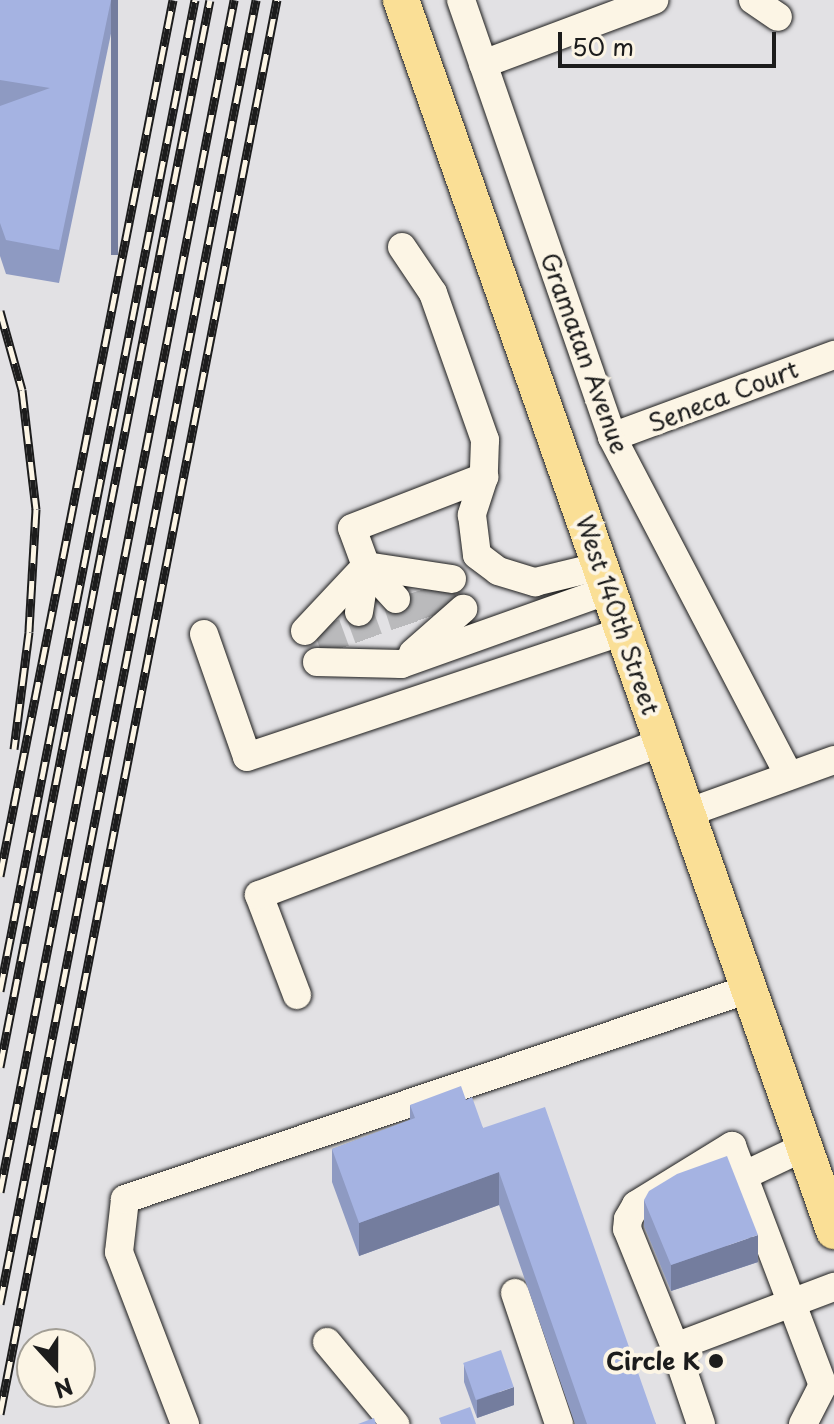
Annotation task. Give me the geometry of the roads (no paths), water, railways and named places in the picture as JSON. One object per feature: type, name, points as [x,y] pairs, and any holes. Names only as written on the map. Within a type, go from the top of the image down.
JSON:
[{"type":"main road","name":"West 140th Street","points":[[401,0],[834,1231]]},
{"type":"street","name":"Gramatan Avenue","points":[[461,0],[612,437],[789,776]]},
{"type":"street","points":[[483,64],[654,0]]},
{"type":"street","points":[[753,0],[778,17]]},
{"type":"street","points":[[402,247],[433,293],[485,440],[484,477],[472,515],[477,555],[498,571],[535,582],[605,578]]},
{"type":"street","name":"Seneca Court","points":[[612,437],[834,355]]},
{"type":"street","points":[[366,566],[426,588],[366,566],[352,528],[484,477]]},
{"type":"street","points":[[366,566],[333,621],[366,566]]},
{"type":"street","points":[[401,664],[344,651],[401,664],[605,578]]},
{"type":"street","points":[[401,664],[436,618],[401,664]]},
{"type":"street","points":[[204,634],[247,757],[624,631]]},
{"type":"street","points":[[297,995],[259,895],[662,742]]},
{"type":"street","points":[[687,813],[834,760]]},
{"type":"street","points":[[185,1424],[119,1252],[125,1199],[749,989]]},
{"type":"street","points":[[701,1424],[675,1347],[627,1229],[628,1219],[636,1205],[732,1146],[823,1385],[803,1424]]},
{"type":"street","points":[[743,1176],[804,1147]]},
{"type":"street","points":[[675,1347],[834,1287]]},
{"type":"street","points":[[515,1293],[559,1424]]},
{"type":"street","points":[[327,1342],[395,1424]]},
{"type":"tunnel","points":[[436,583],[448,614]]},
{"type":"tunnel","points":[[418,591],[428,621]]},
{"type":"tunnel","points":[[396,599],[406,629]]},
{"type":"tunnel","points":[[359,612],[370,642]]},
{"type":"tunnel","points":[[326,624],[337,654]]},
{"type":"railway","points":[[0,876],[173,0]]},
{"type":"railway","points":[[0,991],[195,0]]},
{"type":"railway","points":[[0,1067],[210,0]]},
{"type":"railway","points":[[0,1192],[234,0]]},
{"type":"railway","points":[[0,1304],[256,0]]},
{"type":"railway","points":[[0,1414],[277,0]]},
{"type":"railway","points":[[0,311],[22,390],[36,509],[29,632],[14,749]]},
{"type":"place","name":"Circle K","points":[[716,1361]]}]
